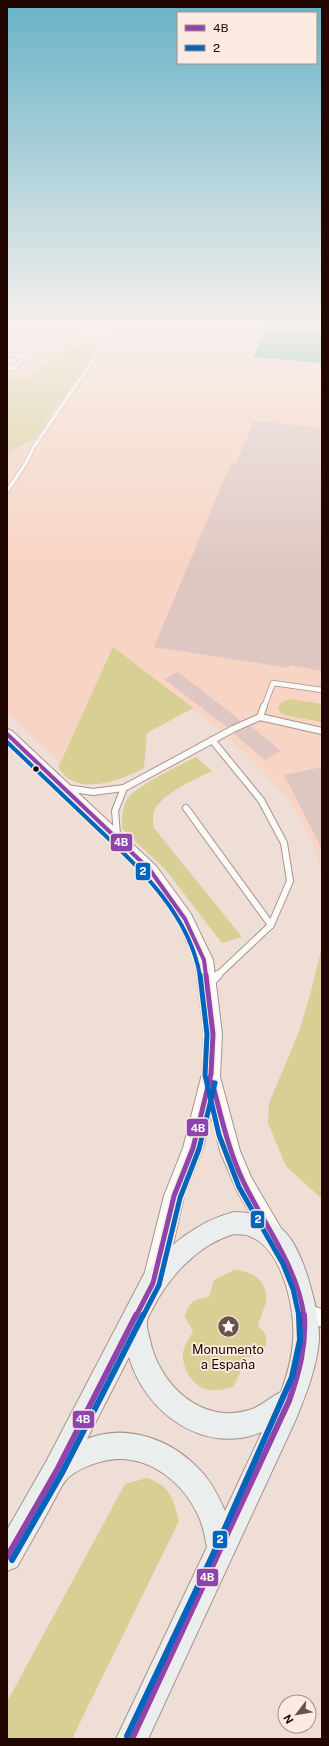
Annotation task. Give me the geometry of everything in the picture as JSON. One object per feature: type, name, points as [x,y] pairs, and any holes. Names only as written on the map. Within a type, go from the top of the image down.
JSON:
[{"type":"main road","points":[[7,1557],[57,1470],[153,1283],[170,1263],[198,1238],[221,1226],[243,1223],[252,1224],[278,1241],[313,1315],[298,1379],[222,1549],[132,1739]]},
{"type":"main road","points":[[134,1321],[138,1346],[145,1369],[159,1391],[176,1408],[198,1420],[222,1425],[247,1424],[269,1416],[289,1401]]},
{"type":"main road","points":[[57,1470],[74,1458],[93,1450],[111,1446],[130,1446],[149,1450],[167,1458],[183,1470],[197,1486],[217,1526],[222,1549]]},
{"type":"street","points":[[7,734],[150,870],[185,919],[204,960],[213,1034],[210,1074],[193,1148],[174,1196],[153,1283]]},
{"type":"street","points":[[210,1074],[230,1151],[244,1184],[278,1241]]},
{"type":"lane","points":[[7,491],[26,463],[33,448],[61,406]]},
{"type":"lane","points":[[260,717],[273,683],[322,690]]},
{"type":"lane","points":[[63,787],[93,792],[124,788],[212,740],[260,717],[322,732]]},
{"type":"lane","points":[[208,985],[271,926],[290,881],[284,843],[261,800],[212,740]]},
{"type":"lane","points":[[117,838],[115,811],[124,788]]},
{"type":"lane","points":[[186,808],[271,926]]},
{"type":"shaded area","points":[[7,406],[322,406],[322,882],[320,864],[311,839],[291,802],[262,770],[229,738],[113,647],[60,762],[7,712]]},
{"type":"shaded area","points":[[7,406],[57,406],[35,439],[7,453]]},
{"type":"shaded area","points":[[113,647],[193,708],[147,733],[144,768],[117,780],[97,784],[78,783],[69,779],[58,768]]},
{"type":"shaded area","points":[[290,699],[322,704],[322,722],[285,715],[280,712],[278,707],[282,702]]},
{"type":"shaded area","points":[[196,757],[212,771],[179,788],[163,799],[157,805],[153,814],[154,828],[242,937],[222,943],[165,869],[122,829],[124,808],[130,795],[147,783]]},
{"type":"shaded area","points":[[322,947],[322,1199],[286,1166],[268,1123],[269,1103],[299,1032]]},
{"type":"shaded area","points":[[234,1270],[247,1272],[258,1278],[265,1289],[266,1302],[258,1326],[266,1335],[266,1346],[257,1354],[247,1358],[233,1387],[219,1390],[209,1390],[200,1387],[192,1380],[184,1364],[183,1351],[193,1331],[185,1317],[192,1302],[209,1297],[214,1280]]},
{"type":"shaded area","points":[[147,1478],[161,1485],[170,1494],[179,1521],[72,1739],[7,1739],[7,1702],[125,1484]]},
{"type":"building","points":[[254,421],[322,428],[322,671],[290,665],[289,668],[154,647],[231,463],[236,463]]},
{"type":"building","points":[[178,672],[241,721],[227,727],[164,679]]},
{"type":"building","points":[[252,727],[281,751],[265,760],[234,734]]},
{"type":"building","points":[[322,767],[322,849],[284,775]]},
{"type":"transit line","name":"4B","points":[[7,734],[150,870],[185,919],[204,960],[213,1034],[211,1074],[193,1148],[174,1196],[153,1283],[57,1470],[7,1557]]},
{"type":"transit line","name":"2","points":[[7,742],[146,874],[169,905],[190,942],[198,962],[202,986],[207,1034],[205,1075],[219,1135],[239,1187],[283,1264],[293,1289],[299,1314],[300,1340],[292,1377],[217,1546],[127,1736]]},
{"type":"transit line","name":"4B","points":[[132,1739],[289,1401],[299,1369],[304,1345],[304,1315],[299,1295],[284,1256],[238,1171],[225,1134],[212,1082]]},
{"type":"transit line","name":"2","points":[[12,1560],[62,1473],[159,1285],[180,1198],[199,1149],[215,1083]]},
{"type":"place","name":"Monumento a España","points":[[228,1327]]}]
